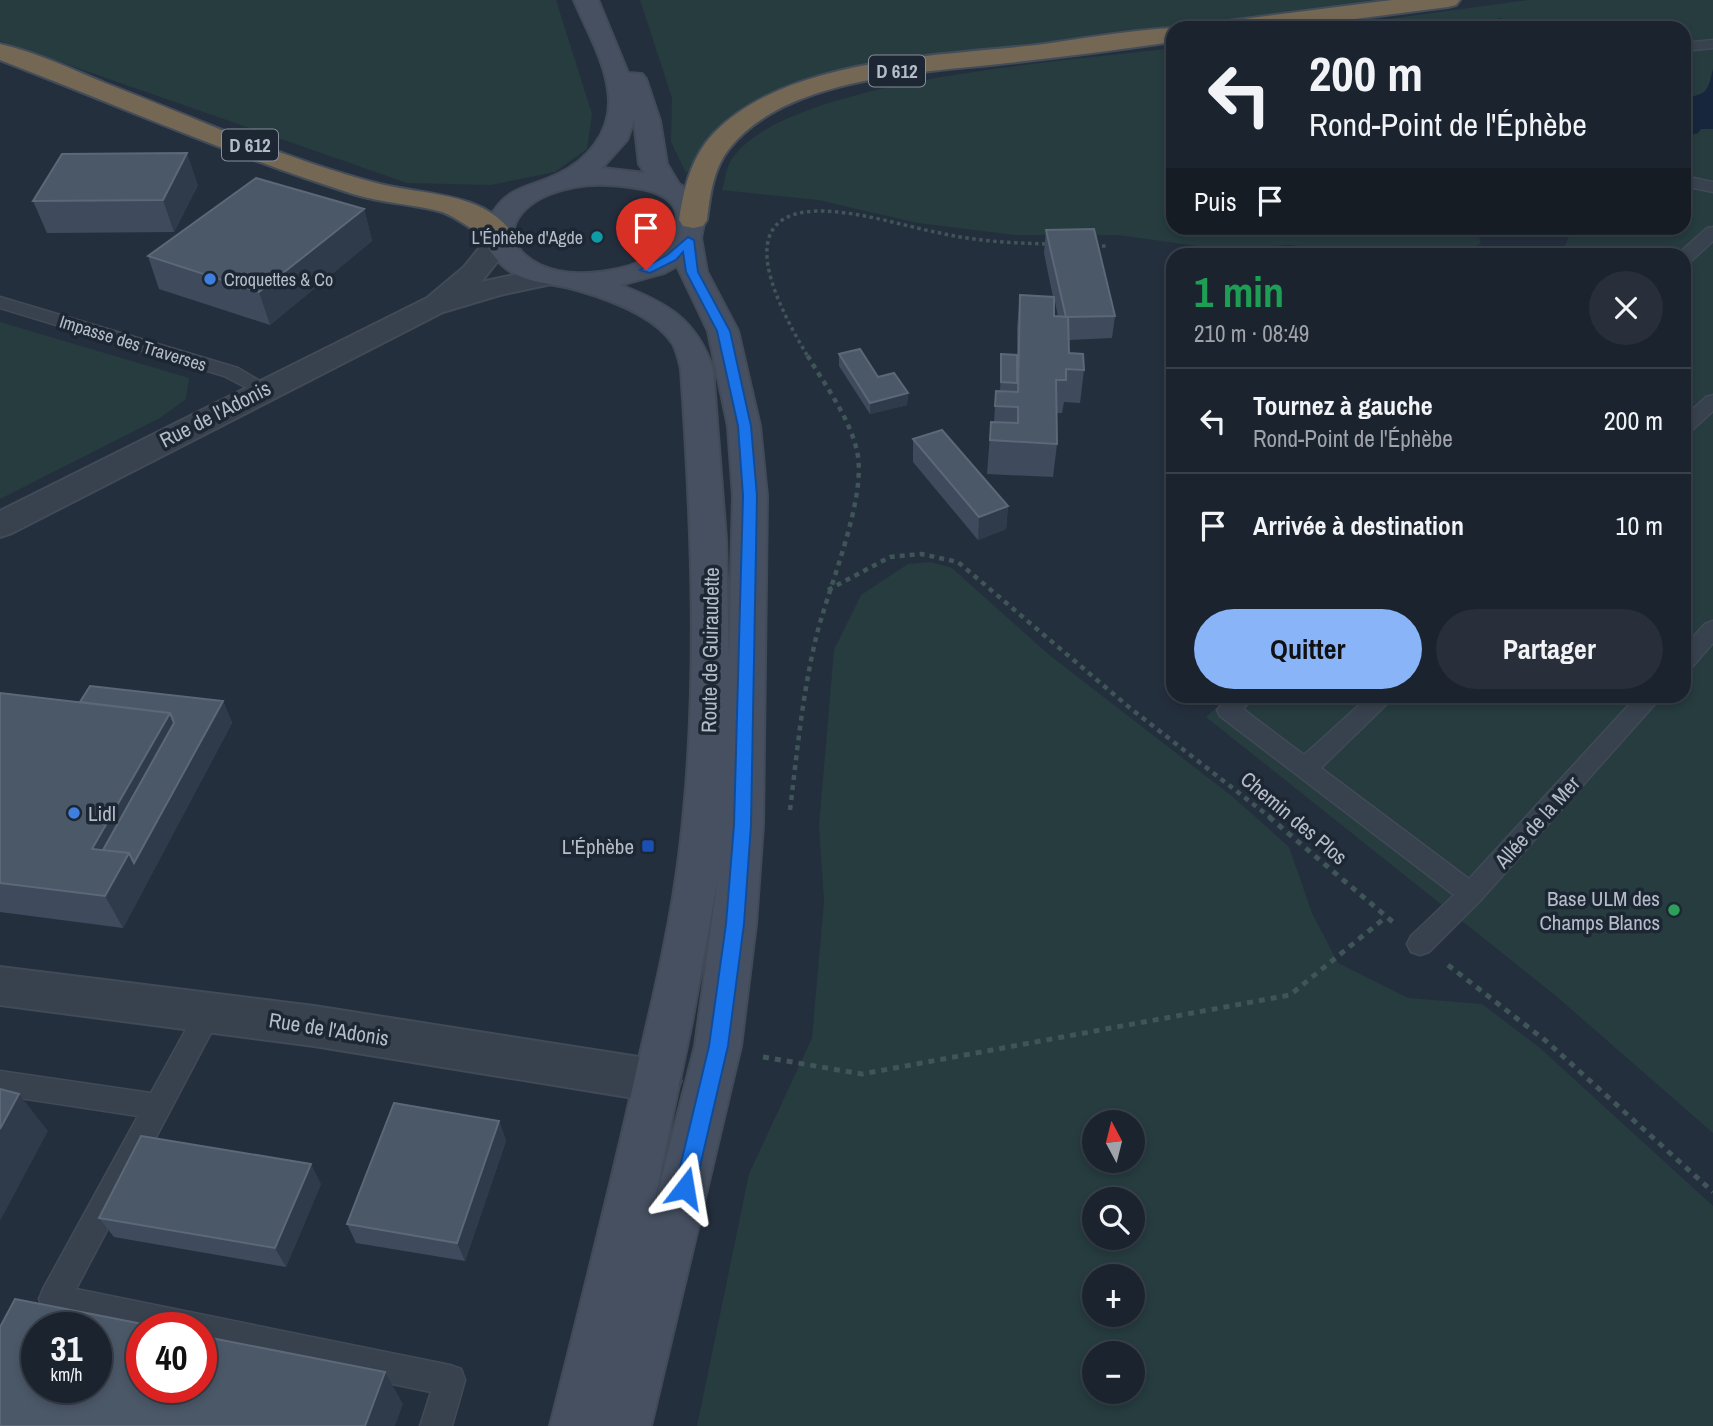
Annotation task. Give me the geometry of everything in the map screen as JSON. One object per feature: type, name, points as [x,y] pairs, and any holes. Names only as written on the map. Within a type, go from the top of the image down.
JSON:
[{"type":"highway","points":[[1283,21],[1448,0]]},
{"type":"highway","name":"D 612","points":[[690,230],[697,184],[709,158],[725,137],[748,119],[783,100],[864,75],[1166,36]]},
{"type":"highway","name":"D 612","points":[[0,51],[367,189],[461,208],[486,220],[498,237]]},
{"type":"street","points":[[563,279],[614,279],[646,270],[671,257],[690,230],[685,203],[668,189],[653,164],[642,102],[605,27],[586,0]]},
{"type":"street","points":[[569,179],[608,150],[620,127],[623,103],[605,27],[603,0]]},
{"type":"street","points":[[498,237],[503,216],[519,200],[541,187],[569,179],[623,176],[668,189]]},
{"type":"street","name":"Route de Guiraudette","points":[[624,1426],[718,1046],[735,924],[743,825],[750,496],[744,426],[723,331],[692,272],[690,230]]},
{"type":"street","name":"Route de Guiraudette","points":[[498,237],[508,256],[524,268],[626,298],[664,319],[687,342],[697,369],[712,560],[703,825],[692,910],[658,1081],[577,1426]]},
{"type":"street","name":"Rue de l'Adonis","points":[[432,306],[474,273],[498,237]]},
{"type":"street","name":"Rue de l'Adonis","points":[[0,525],[432,306],[495,287],[563,279]]},
{"type":"street","name":"Rue de l'Adonis","points":[[0,986],[209,1012],[658,1081]]},
{"type":"street","points":[[608,1426],[678,1100],[658,1081]]},
{"type":"lane","points":[[1691,46],[1713,44]]},
{"type":"lane","points":[[1691,182],[1713,187]]},
{"type":"lane","points":[[1691,252],[1713,232]]},
{"type":"lane","name":"Impasse des Traverses","points":[[0,302],[231,372],[264,389]]},
{"type":"lane","points":[[1691,421],[1713,401]]},
{"type":"lane","points":[[1691,653],[1713,629]]},
{"type":"lane","points":[[1236,703],[1304,769],[1471,894]]},
{"type":"lane","points":[[1304,769],[1376,703]]},
{"type":"lane","name":"Allée de la Mer","points":[[1420,944],[1471,894],[1645,703]]},
{"type":"lane","points":[[126,1314],[54,1299],[209,1012]]},
{"type":"lane","points":[[0,1083],[158,1107]]},
{"type":"lane","points":[[217,1332],[450,1380],[436,1426]]},
{"type":"path","name":"Chemin des Plos","points":[[1057,244],[961,238],[838,212],[805,211],[783,219],[768,232],[763,253],[770,288],[858,451],[856,499],[828,590],[858,571],[900,553],[929,552],[958,562],[1130,708],[1234,788],[1386,917],[1546,1041],[1713,1192]]},
{"type":"path","points":[[1082,245],[1108,246]]},
{"type":"path","points":[[718,1046],[791,1063],[862,1074],[1290,995],[1386,917]]},
{"type":"green space","points":[[0,0],[556,0],[592,114],[587,149],[555,172],[491,185],[407,183],[0,41]]},
{"type":"green space","points":[[640,0],[1410,0],[1232,21],[1166,21],[1166,29],[792,90],[686,173],[671,142],[672,98]]},
{"type":"green space","points":[[1528,0],[1713,0],[1713,1133],[1556,996],[1206,717],[1221,703],[1691,703],[1691,248],[1564,248],[1570,235],[1691,235],[1691,21],[1503,21],[1501,18],[1487,21],[1373,21]]},
{"type":"green space","points":[[1166,49],[1166,235],[1478,235],[1481,243],[1474,248],[1316,248],[1288,245],[1212,248],[1118,235],[1015,235],[918,223],[818,200],[722,190],[731,160],[762,132],[809,110],[869,92],[936,78]]},
{"type":"green space","points":[[0,322],[189,378],[186,399],[160,418],[0,499]]},
{"type":"green space","points":[[931,562],[952,568],[1048,654],[1233,797],[1289,847],[1312,913],[1338,963],[1408,998],[1482,1004],[1540,1048],[1713,1206],[1713,1426],[697,1426],[749,1174],[812,1038],[824,901],[819,826],[834,650],[861,595],[908,564]]},
{"type":"water","points":[[1713,69],[1713,129],[1701,129],[1691,135],[1691,96],[1702,93],[1710,82]]},
{"type":"building","points":[[187,153],[163,200],[33,201],[62,154]]},
{"type":"building","points":[[256,178],[364,209],[259,292],[148,256]]},
{"type":"building","points":[[1094,229],[1115,316],[1066,317],[1046,230]]},
{"type":"building","points":[[1020,295],[1054,297],[1054,316],[1068,317],[1069,353],[1083,354],[1084,370],[1066,369],[1066,380],[1056,380],[1057,444],[990,440],[991,422],[1018,423],[1018,407],[995,406],[996,391],[1018,392]]},
{"type":"building","points":[[860,349],[878,377],[894,373],[908,393],[870,403],[839,354]]},
{"type":"building","points":[[1001,354],[1017,355],[1017,383],[1001,382]]},
{"type":"building","points":[[942,430],[1008,506],[979,517],[913,439]]},
{"type":"building","points":[[90,686],[223,701],[134,863],[129,853],[103,850],[174,723],[170,713],[80,702]]},
{"type":"building","name":"Lidl","points":[[0,693],[170,713],[92,849],[129,853],[105,896],[0,883]]},
{"type":"building","points":[[0,1089],[19,1094],[0,1129]]},
{"type":"building","points":[[394,1103],[499,1121],[457,1243],[347,1224]]},
{"type":"building","points":[[141,1136],[311,1164],[275,1248],[99,1218]]},
{"type":"building","points":[[15,1299],[81,1312],[21,1312],[21,1403],[112,1403],[112,1318],[126,1321],[126,1403],[217,1403],[217,1339],[385,1372],[365,1426],[0,1426],[0,1327]]},
{"type":"place","name":"L'Éphèbe d'Agde","points":[[597,237]]},
{"type":"place","name":"Croquettes & Co","points":[[210,279]]},
{"type":"place","name":"Lidl","points":[[74,813]]},
{"type":"place","name":"L'Éphèbe","points":[[648,846]]},
{"type":"place","name":"Base ULM des Champs Blancs","points":[[1674,910]]},
{"type":"route","points":[[646,270],[671,257],[688,240],[692,272],[723,331],[744,426],[750,496],[743,825],[735,924],[718,1046],[685,1188]]}]
